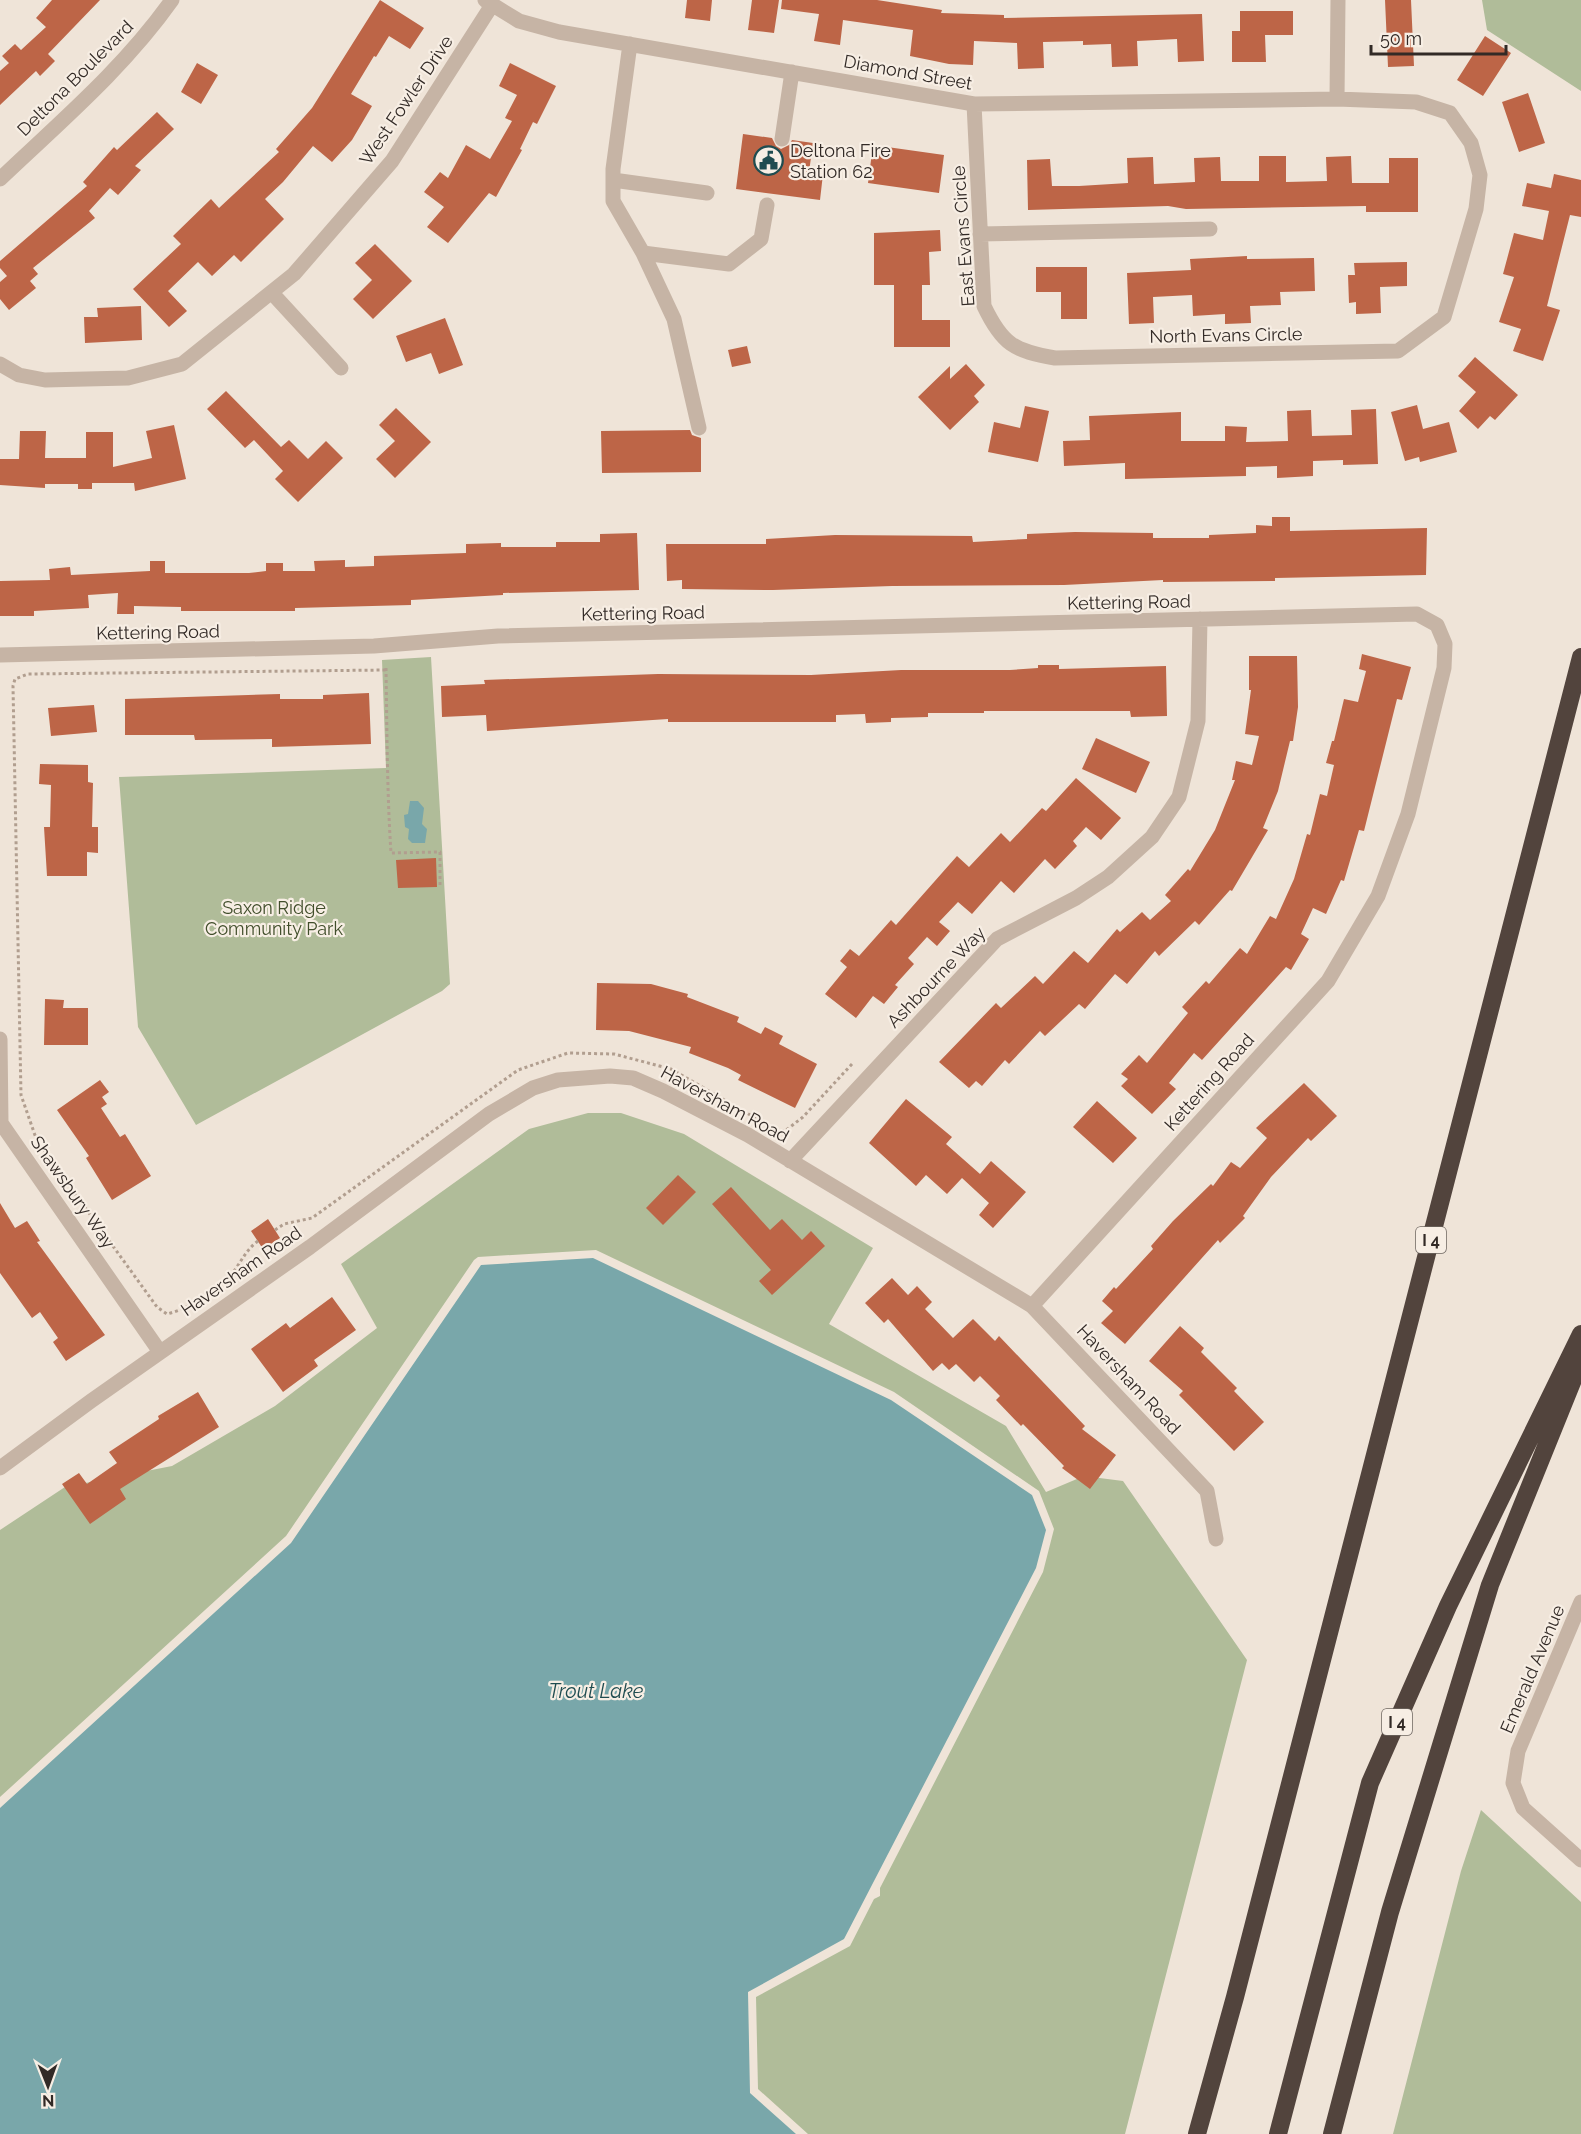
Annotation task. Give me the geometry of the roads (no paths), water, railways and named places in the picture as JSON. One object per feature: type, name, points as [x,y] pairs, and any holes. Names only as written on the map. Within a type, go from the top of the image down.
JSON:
[{"type":"highway","name":"I 4","points":[[1197,2134],[1235,1997],[1581,657]]},
{"type":"highway","name":"I 4","points":[[1278,2134],[1370,1783],[1448,1606],[1581,1334]]},
{"type":"highway","points":[[1332,2134],[1390,1912],[1490,1585],[1581,1360]]},
{"type":"street","name":"Deltona Boulevard","points":[[0,179],[104,80],[154,26],[172,0]]},
{"type":"street","points":[[1337,99],[1338,0]]},
{"type":"street","name":"Diamond Street","points":[[488,2],[519,21],[560,32],[974,104],[1337,99],[1416,102],[1450,113],[1471,143],[1480,175],[1476,209],[1444,317],[1398,351]]},
{"type":"street","name":"West Fowler Drive","points":[[0,364],[19,375],[45,380],[128,378],[182,364],[294,274],[392,161],[488,2]]},
{"type":"street","points":[[630,44],[613,180],[613,201],[643,253],[674,319],[699,428]]},
{"type":"street","points":[[782,139],[792,72]]},
{"type":"street","name":"East Evans Circle","points":[[974,104],[984,306],[994,328],[1009,345],[1029,354],[1055,358]]},
{"type":"street","points":[[613,180],[707,193]]},
{"type":"street","points":[[643,253],[729,264],[761,239],[767,205]]},
{"type":"street","points":[[980,234],[1210,229]]},
{"type":"street","points":[[272,292],[341,368]]},
{"type":"street","name":"North Evans Circle","points":[[1055,358],[1398,351]]},
{"type":"street","name":"Kettering Road","points":[[0,655],[374,646],[498,636],[1417,614],[1437,625],[1445,644],[1444,668],[1408,814],[1378,896],[1328,981],[1032,1306]]},
{"type":"street","name":"Ashbourne Way","points":[[790,1161],[997,939],[1076,898],[1108,877],[1152,837],[1179,797],[1198,721],[1200,620]]},
{"type":"street","name":"Shawsbury Way","points":[[0,1039],[3,1129],[160,1352]]},
{"type":"street","name":"Haversham Road","points":[[0,1468],[310,1247],[489,1114],[533,1088],[558,1080],[581,1076],[633,1078],[663,1090],[790,1161],[1032,1306],[1207,1491],[1216,1539]]},
{"type":"street","name":"Emerald Avenue","points":[[1581,1602],[1518,1751],[1514,1783],[1523,1808],[1581,1860]]},
{"type":"water","points":[[410,801],[418,801],[424,808],[422,824],[427,829],[425,843],[412,843],[408,839],[409,829],[405,827],[404,815],[408,814]]},
{"type":"water","name":"Trout Lake","points":[[593,1258],[891,1400],[1032,1495],[1046,1530],[1036,1568],[844,1939],[748,1992],[750,2093],[796,2134],[0,2134],[0,1808],[291,1543],[481,1265]]},
{"type":"place","name":"Deltona Fire Station 62","points":[[769,160]]},
{"type":"park label","name":"Saxon Ridge Community Park","points":[[274,917]]}]
